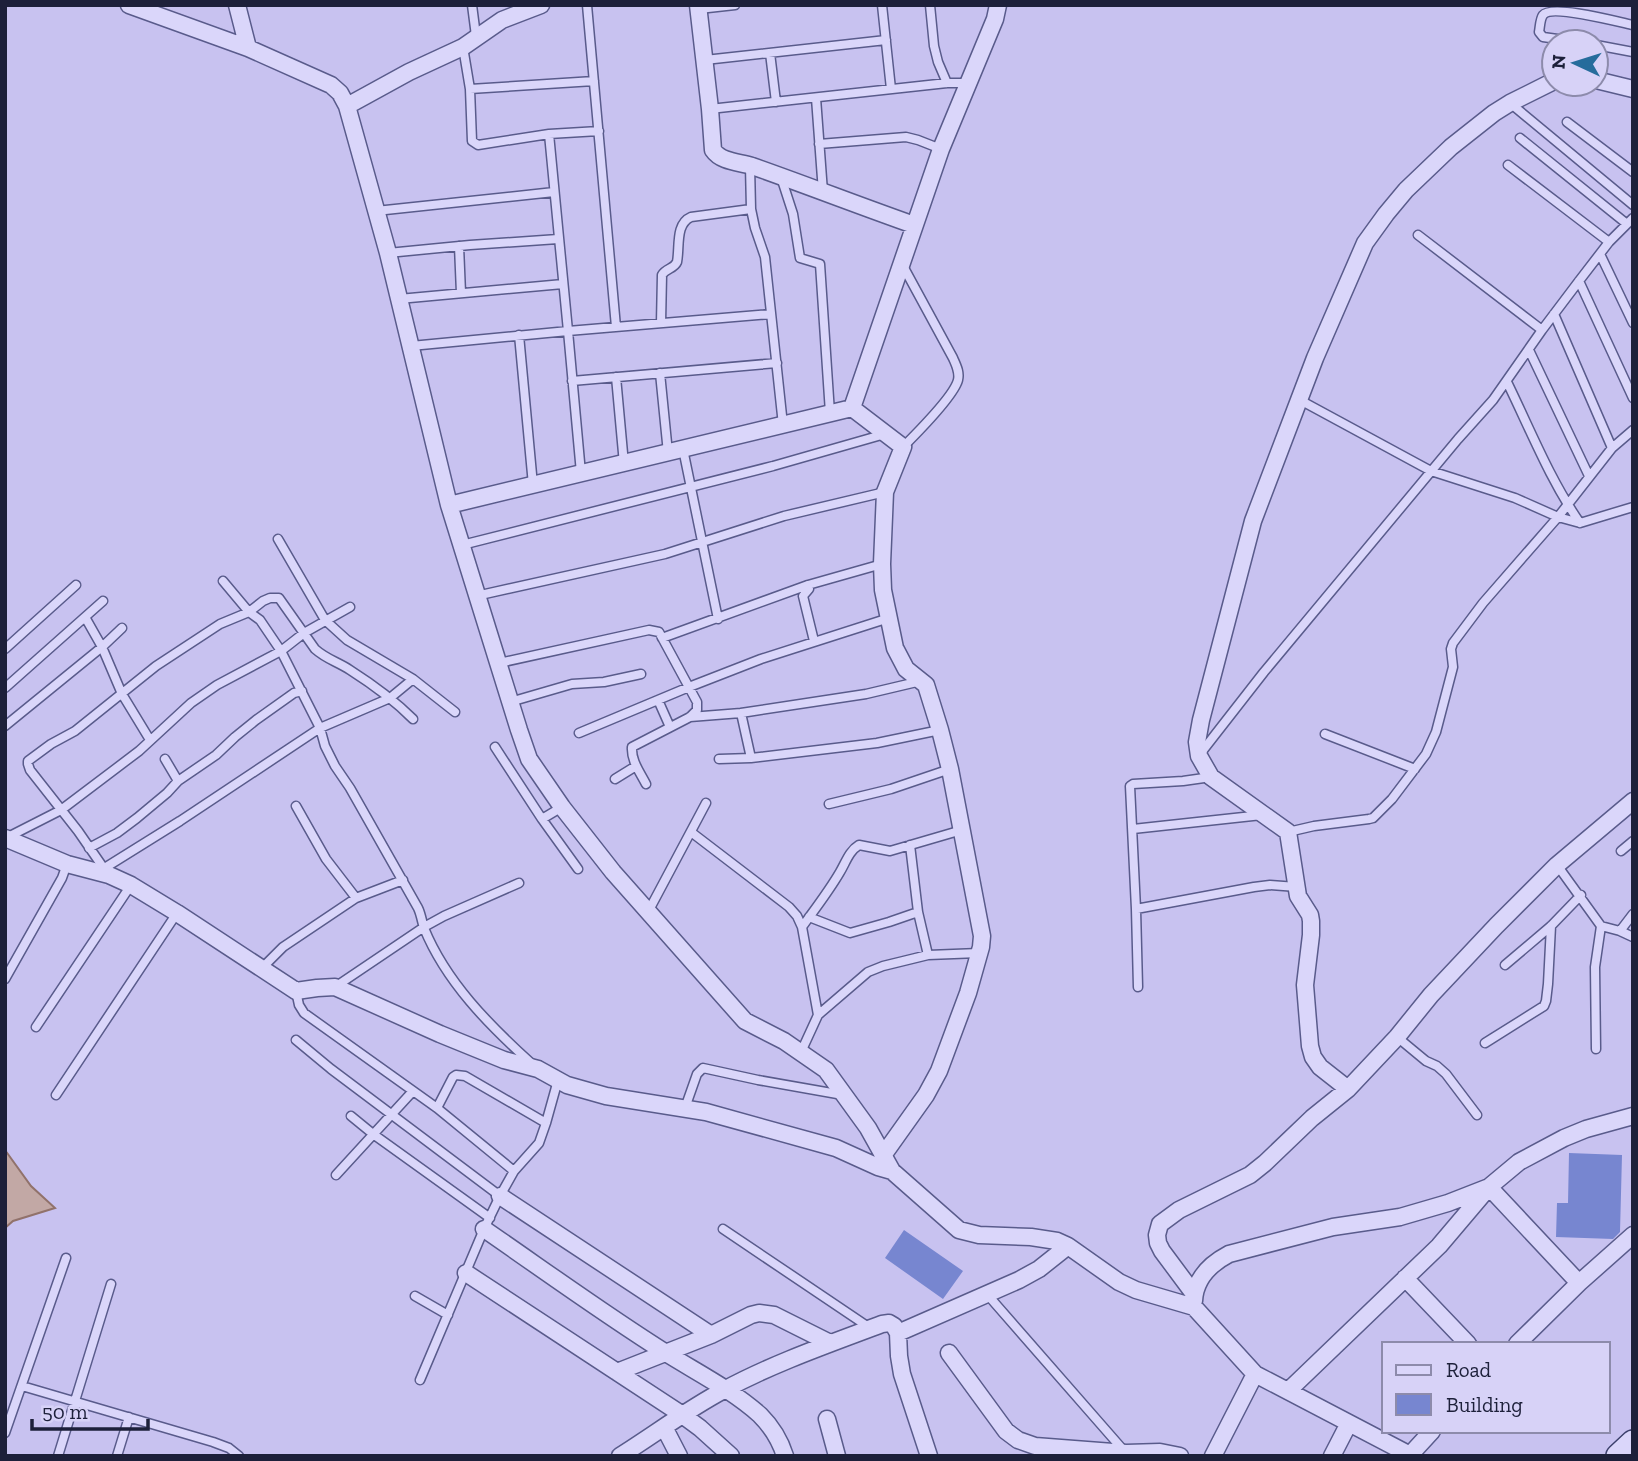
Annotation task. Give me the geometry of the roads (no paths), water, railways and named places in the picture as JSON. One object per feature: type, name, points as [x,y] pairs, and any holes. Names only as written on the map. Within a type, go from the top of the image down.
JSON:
[{"type":"main road","points":[[1618,1456],[1633,1442]]},
{"type":"street","points":[[129,5],[160,10],[331,85],[340,93],[388,253],[449,505],[529,759],[562,807],[648,912],[745,1021],[784,1041],[826,1070],[868,1128],[892,1171],[959,1230],[979,1235],[1057,1241],[1119,1282],[1136,1290],[1194,1300]]},
{"type":"street","points":[[237,5],[248,48]]},
{"type":"street","points":[[346,106],[463,47],[502,20],[541,5]]},
{"type":"street","points":[[852,408],[940,149],[995,19],[998,5]]},
{"type":"street","points":[[699,7],[713,150],[717,155],[914,225]]},
{"type":"street","points":[[1610,83],[1633,89]]},
{"type":"street","points":[[1348,1089],[1320,1067],[1311,1052],[1304,985],[1311,921],[1299,898],[1288,832],[1211,777],[1199,756],[1197,742],[1201,720],[1253,522],[1298,399],[1365,243],[1406,190],[1479,124],[1510,103],[1540,88]]},
{"type":"street","points":[[449,505],[852,408]]},
{"type":"street","points":[[852,408],[904,447],[885,492],[883,590],[895,648],[910,674],[927,687],[940,730],[950,769],[982,942],[968,993],[939,1071],[926,1096],[884,1154]]},
{"type":"street","points":[[1430,1433],[1411,1455],[1255,1374],[1194,1300],[1161,1251],[1157,1235],[1160,1224],[1179,1210],[1250,1175],[1265,1163],[1312,1118],[1348,1089],[1450,975],[1557,865],[1630,808]]},
{"type":"street","points":[[5,838],[67,864],[106,872],[131,885],[296,991],[335,987],[504,1060],[538,1069],[567,1085],[606,1096],[706,1112],[836,1148],[892,1171]]},
{"type":"street","points":[[1288,1391],[1439,1245],[1489,1187],[1519,1162],[1586,1129],[1633,1116]]},
{"type":"street","points":[[1194,1300],[1199,1281],[1205,1272],[1228,1254],[1333,1227],[1400,1217],[1489,1187]]},
{"type":"street","points":[[1489,1187],[1579,1283]]},
{"type":"street","points":[[500,1196],[711,1335]]},
{"type":"street","points":[[487,1224],[666,1353],[726,1389],[759,1414],[777,1437],[785,1456]]},
{"type":"street","points":[[1519,1342],[1633,1235]]},
{"type":"street","points":[[898,1333],[1020,1280],[1068,1246]]},
{"type":"street","points":[[466,1273],[700,1428],[731,1456]]},
{"type":"street","points":[[1405,1278],[1466,1342]]},
{"type":"street","points":[[617,1372],[711,1335],[751,1315],[774,1315],[830,1343]]},
{"type":"street","points":[[620,1456],[640,1450],[664,1427],[726,1389],[799,1355],[889,1323],[898,1333],[902,1374],[929,1456]]},
{"type":"street","points":[[950,1353],[1006,1431],[1018,1440],[1035,1446],[1126,1453],[1160,1452],[1180,1456]]},
{"type":"street","points":[[1213,1456],[1255,1374]]},
{"type":"street","points":[[827,1419],[837,1456]]},
{"type":"street","points":[[1332,1456],[1349,1423]]},
{"type":"street","points":[[664,1427],[678,1456]]},
{"type":"lane","points":[[472,5],[477,36]]},
{"type":"lane","points":[[587,5],[616,327]]},
{"type":"lane","points":[[699,7],[735,5]]},
{"type":"lane","points":[[882,5],[891,89]]},
{"type":"lane","points":[[930,5],[934,46],[947,83]]},
{"type":"lane","points":[[1540,28],[1544,15],[1554,11],[1633,25]]},
{"type":"lane","points":[[705,60],[886,40]]},
{"type":"lane","points":[[463,47],[470,89],[472,141],[478,145],[549,134],[598,131]]},
{"type":"lane","points":[[1610,47],[1633,51]]},
{"type":"lane","points":[[770,53],[776,102]]},
{"type":"lane","points":[[470,89],[594,81]]},
{"type":"lane","points":[[710,109],[967,83]]},
{"type":"lane","points":[[816,97],[823,192]]},
{"type":"lane","points":[[1510,103],[1633,205]]},
{"type":"lane","points":[[1567,122],[1633,172]]},
{"type":"lane","points":[[549,134],[581,474]]},
{"type":"lane","points":[[819,144],[906,137],[940,149]]},
{"type":"lane","points":[[1199,756],[1264,671],[1507,382],[1579,281],[1609,242],[1630,221],[1520,138]]},
{"type":"lane","points":[[1507,165],[1609,242]]},
{"type":"lane","points":[[750,166],[751,209],[765,257],[783,425]]},
{"type":"lane","points":[[781,177],[793,214],[800,258],[820,264],[830,413]]},
{"type":"lane","points":[[376,211],[554,192]]},
{"type":"lane","points":[[661,323],[662,275],[664,271],[676,266],[681,226],[686,219],[751,209]]},
{"type":"lane","points":[[1418,235],[1542,330]]},
{"type":"lane","points":[[388,253],[558,239]]},
{"type":"lane","points":[[459,246],[461,293]]},
{"type":"lane","points":[[1600,254],[1633,323]]},
{"type":"lane","points":[[901,264],[958,370],[956,384],[904,447]]},
{"type":"lane","points":[[1579,281],[1633,398]]},
{"type":"lane","points":[[399,299],[563,284]]},
{"type":"lane","points":[[411,346],[771,314]]},
{"type":"lane","points":[[1554,314],[1612,448]]},
{"type":"lane","points":[[519,335],[533,486]]},
{"type":"lane","points":[[1529,350],[1589,476]]},
{"type":"lane","points":[[572,381],[777,363]]},
{"type":"lane","points":[[660,373],[675,451],[690,487],[718,619]]},
{"type":"lane","points":[[616,377],[624,464]]},
{"type":"lane","points":[[1507,382],[1567,505],[1580,523]]},
{"type":"lane","points":[[1298,399],[1431,471],[1515,498],[1558,517],[1580,523],[1633,507]]},
{"type":"lane","points":[[1288,832],[1373,818],[1392,799],[1426,754],[1436,732],[1453,667],[1453,643],[1612,448],[1633,430]]},
{"type":"lane","points":[[461,545],[886,434]]},
{"type":"lane","points":[[476,596],[665,554],[784,516],[885,492]]},
{"type":"lane","points":[[278,539],[325,620],[347,639],[412,679],[455,712]]},
{"type":"lane","points":[[663,638],[808,584],[882,564]]},
{"type":"lane","points":[[223,581],[249,612],[260,620],[281,651],[320,728],[335,766],[403,880],[441,961],[470,1003],[538,1069]]},
{"type":"lane","points":[[808,584],[809,589],[803,596],[814,641]]},
{"type":"lane","points":[[5,649],[76,585]]},
{"type":"lane","points":[[412,679],[390,698],[320,728],[106,872],[30,770],[28,761],[51,744],[75,732],[156,666],[220,624],[249,612],[270,598],[279,598],[321,655],[347,668],[390,698],[413,719]]},
{"type":"lane","points":[[5,688],[103,601]]},
{"type":"lane","points":[[5,838],[61,810],[139,751],[191,703],[350,607]]},
{"type":"lane","points":[[85,617],[102,647],[122,694],[150,740]]},
{"type":"lane","points":[[579,733],[761,659],[889,618]]},
{"type":"lane","points":[[5,726],[122,628]]},
{"type":"lane","points":[[499,663],[649,630],[659,632],[697,702],[697,710],[690,718]]},
{"type":"lane","points":[[510,702],[572,684],[641,674]]},
{"type":"lane","points":[[646,784],[636,766],[632,747],[690,718],[866,694],[921,681]]},
{"type":"lane","points":[[89,848],[136,818],[178,781],[216,755],[257,720],[302,691]]},
{"type":"lane","points":[[658,700],[670,727]]},
{"type":"lane","points":[[741,713],[751,758]]},
{"type":"lane","points":[[719,759],[751,758],[877,743],[940,730]]},
{"type":"lane","points":[[1325,734],[1415,769]]},
{"type":"lane","points":[[495,747],[578,869]]},
{"type":"lane","points":[[165,760],[178,781]]},
{"type":"lane","points":[[615,779],[636,766]]},
{"type":"lane","points":[[829,804],[891,789],[950,769]]},
{"type":"lane","points":[[1138,987],[1131,785],[1211,777]]},
{"type":"lane","points":[[648,912],[706,803]]},
{"type":"lane","points":[[296,806],[326,859],[356,898]]},
{"type":"lane","points":[[542,819],[562,807]]},
{"type":"lane","points":[[1133,829],[1262,814]]},
{"type":"lane","points":[[802,927],[857,846],[890,851],[962,830]]},
{"type":"lane","points":[[691,832],[789,906],[797,916],[802,927],[818,1015]]},
{"type":"lane","points":[[1621,850],[1633,841]]},
{"type":"lane","points":[[910,845],[918,912],[928,955]]},
{"type":"lane","points":[[5,979],[62,878],[67,864]]},
{"type":"lane","points":[[1557,865],[1601,926],[1595,967],[1596,1049]]},
{"type":"lane","points":[[261,969],[283,947],[356,898],[403,880]]},
{"type":"lane","points":[[335,987],[444,916],[519,883]]},
{"type":"lane","points":[[36,1027],[131,885]]},
{"type":"lane","points":[[1136,909],[1254,887],[1297,887]]},
{"type":"lane","points":[[1506,965],[1551,926],[1581,895]]},
{"type":"lane","points":[[809,917],[850,933],[918,912]]},
{"type":"lane","points":[[56,1095],[177,913]]},
{"type":"lane","points":[[1620,931],[1633,914]]},
{"type":"lane","points":[[1485,1043],[1544,1006],[1551,926]]},
{"type":"lane","points":[[1601,926],[1633,937]]},
{"type":"lane","points":[[801,1052],[818,1015],[868,972],[928,955],[979,953]]},
{"type":"lane","points":[[296,991],[304,1013],[437,1108],[514,1171]]},
{"type":"lane","points":[[1397,1037],[1446,1074],[1478,1115]]},
{"type":"lane","points":[[296,1040],[500,1196]]},
{"type":"lane","points":[[685,1108],[697,1074],[703,1068],[844,1096]]},
{"type":"lane","points":[[437,1108],[453,1077],[459,1075],[546,1123]]},
{"type":"lane","points":[[420,1380],[500,1196],[514,1171],[539,1143],[558,1080]]},
{"type":"lane","points":[[336,1175],[413,1091]]},
{"type":"lane","points":[[351,1116],[487,1224]]},
{"type":"lane","points":[[723,1229],[870,1328]]},
{"type":"lane","points":[[5,1433],[66,1258]]},
{"type":"lane","points":[[58,1456],[111,1284]]},
{"type":"lane","points":[[986,1293],[1126,1453]]},
{"type":"lane","points":[[415,1296],[448,1315]]},
{"type":"lane","points":[[22,1385],[213,1442],[229,1448],[239,1456]]},
{"type":"lane","points":[[117,1456],[129,1417]]}]
